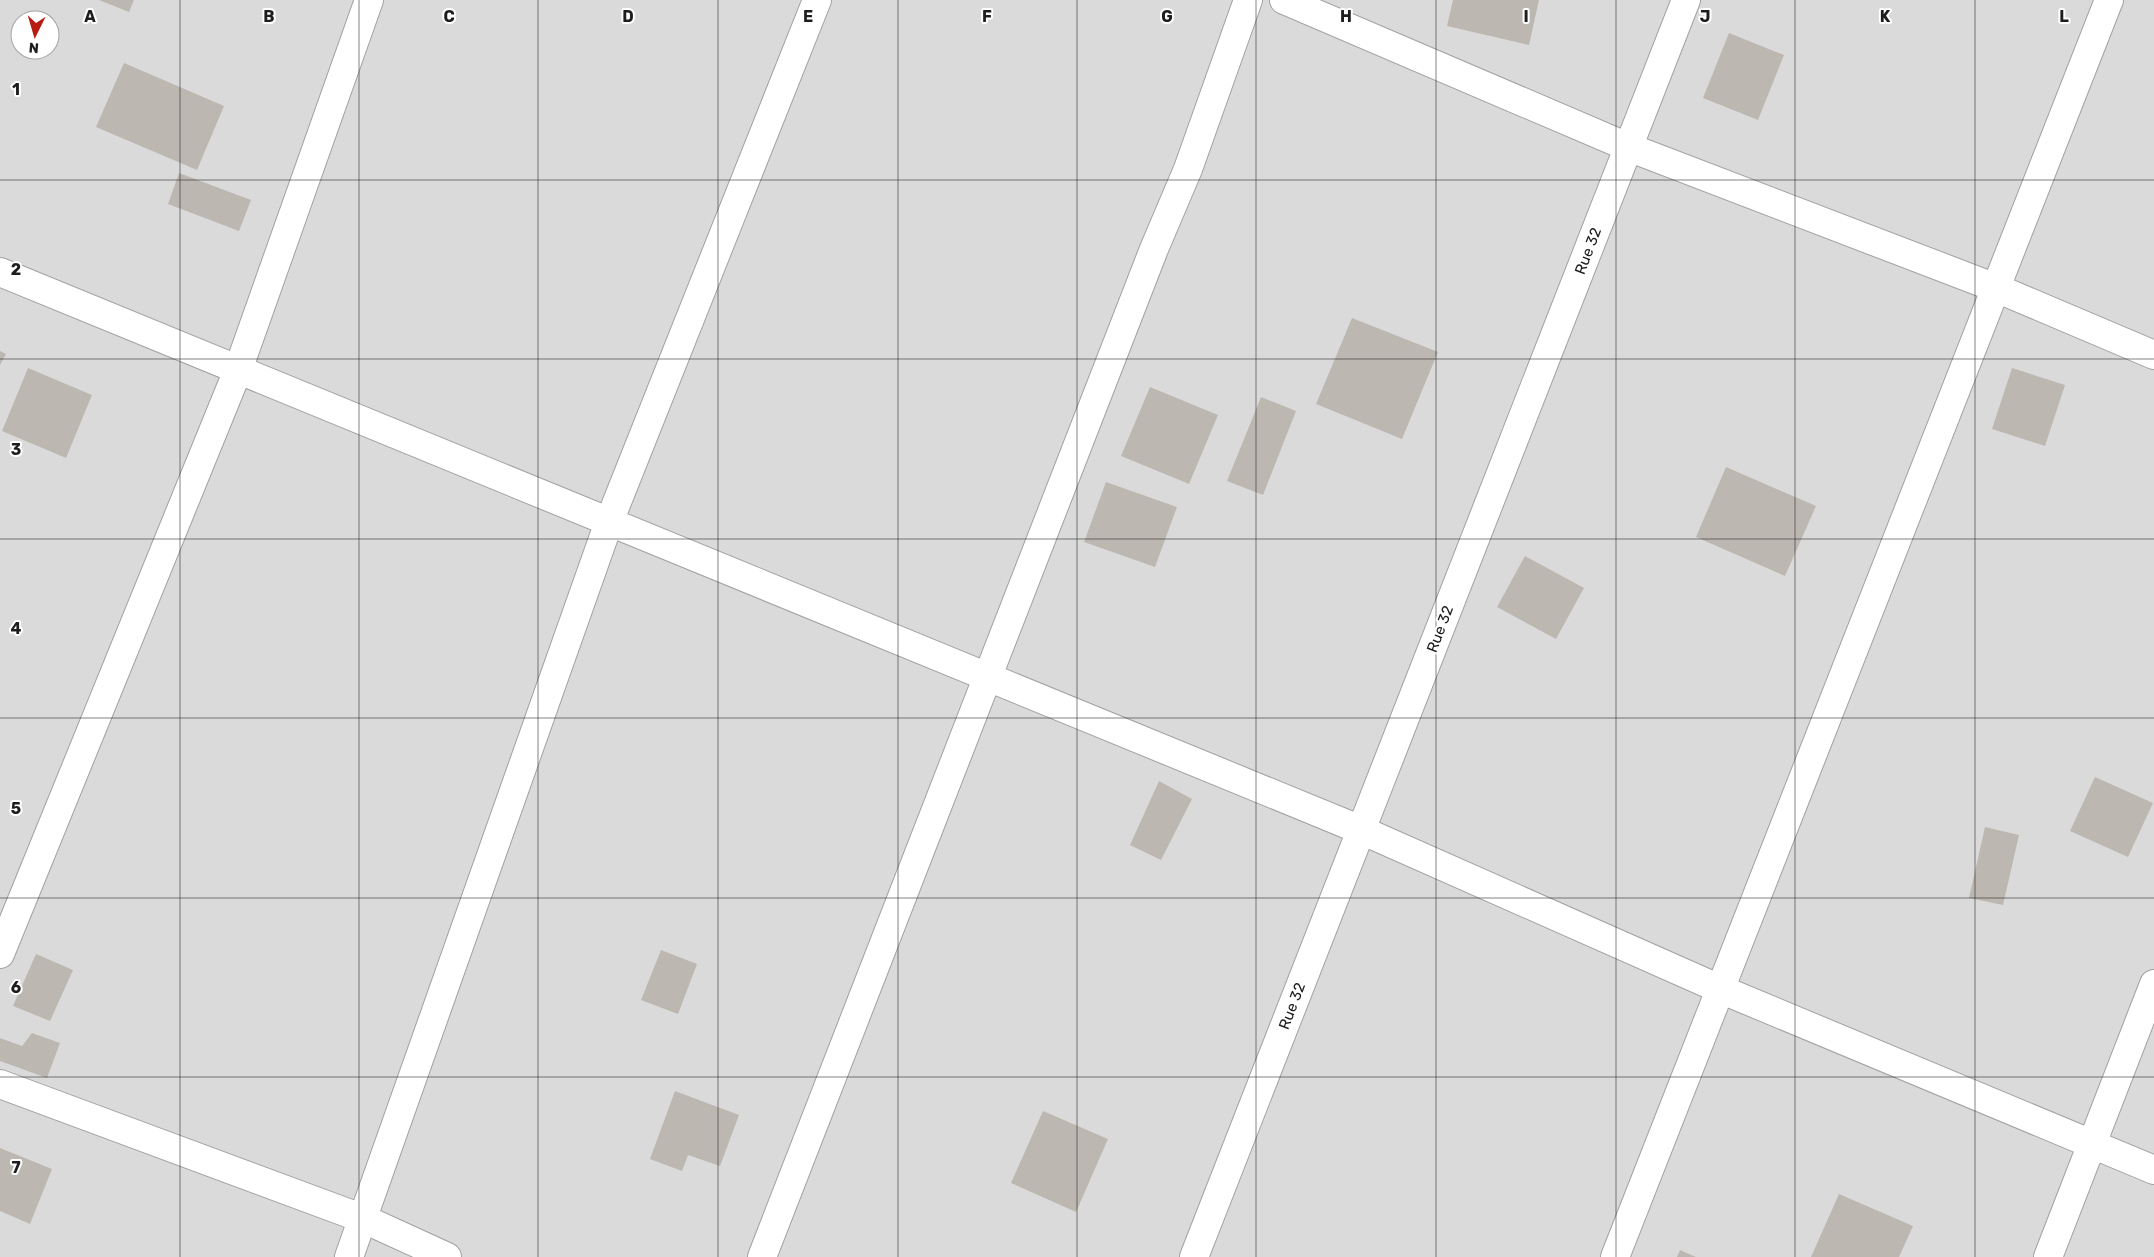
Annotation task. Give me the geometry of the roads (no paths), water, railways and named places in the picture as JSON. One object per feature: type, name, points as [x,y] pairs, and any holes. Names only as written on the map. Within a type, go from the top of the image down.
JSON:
[{"type":"street","points":[[0,954],[238,370],[369,0]]},
{"type":"street","points":[[349,1257],[609,522],[817,0]]},
{"type":"street","points":[[762,1257],[1154,249],[1188,169],[1248,0]]},
{"type":"street","points":[[1284,0],[1628,147],[1996,288],[2154,355]]},
{"type":"street","name":"Rue 32","points":[[1194,1257],[1686,0]]},
{"type":"street","points":[[1615,1257],[2109,0]]},
{"type":"street","points":[[0,272],[1361,830],[1720,989],[2092,1142],[2154,1170]]},
{"type":"street","points":[[2048,1257],[2154,984]]},
{"type":"street","points":[[0,1084],[364,1219],[447,1257]]}]
